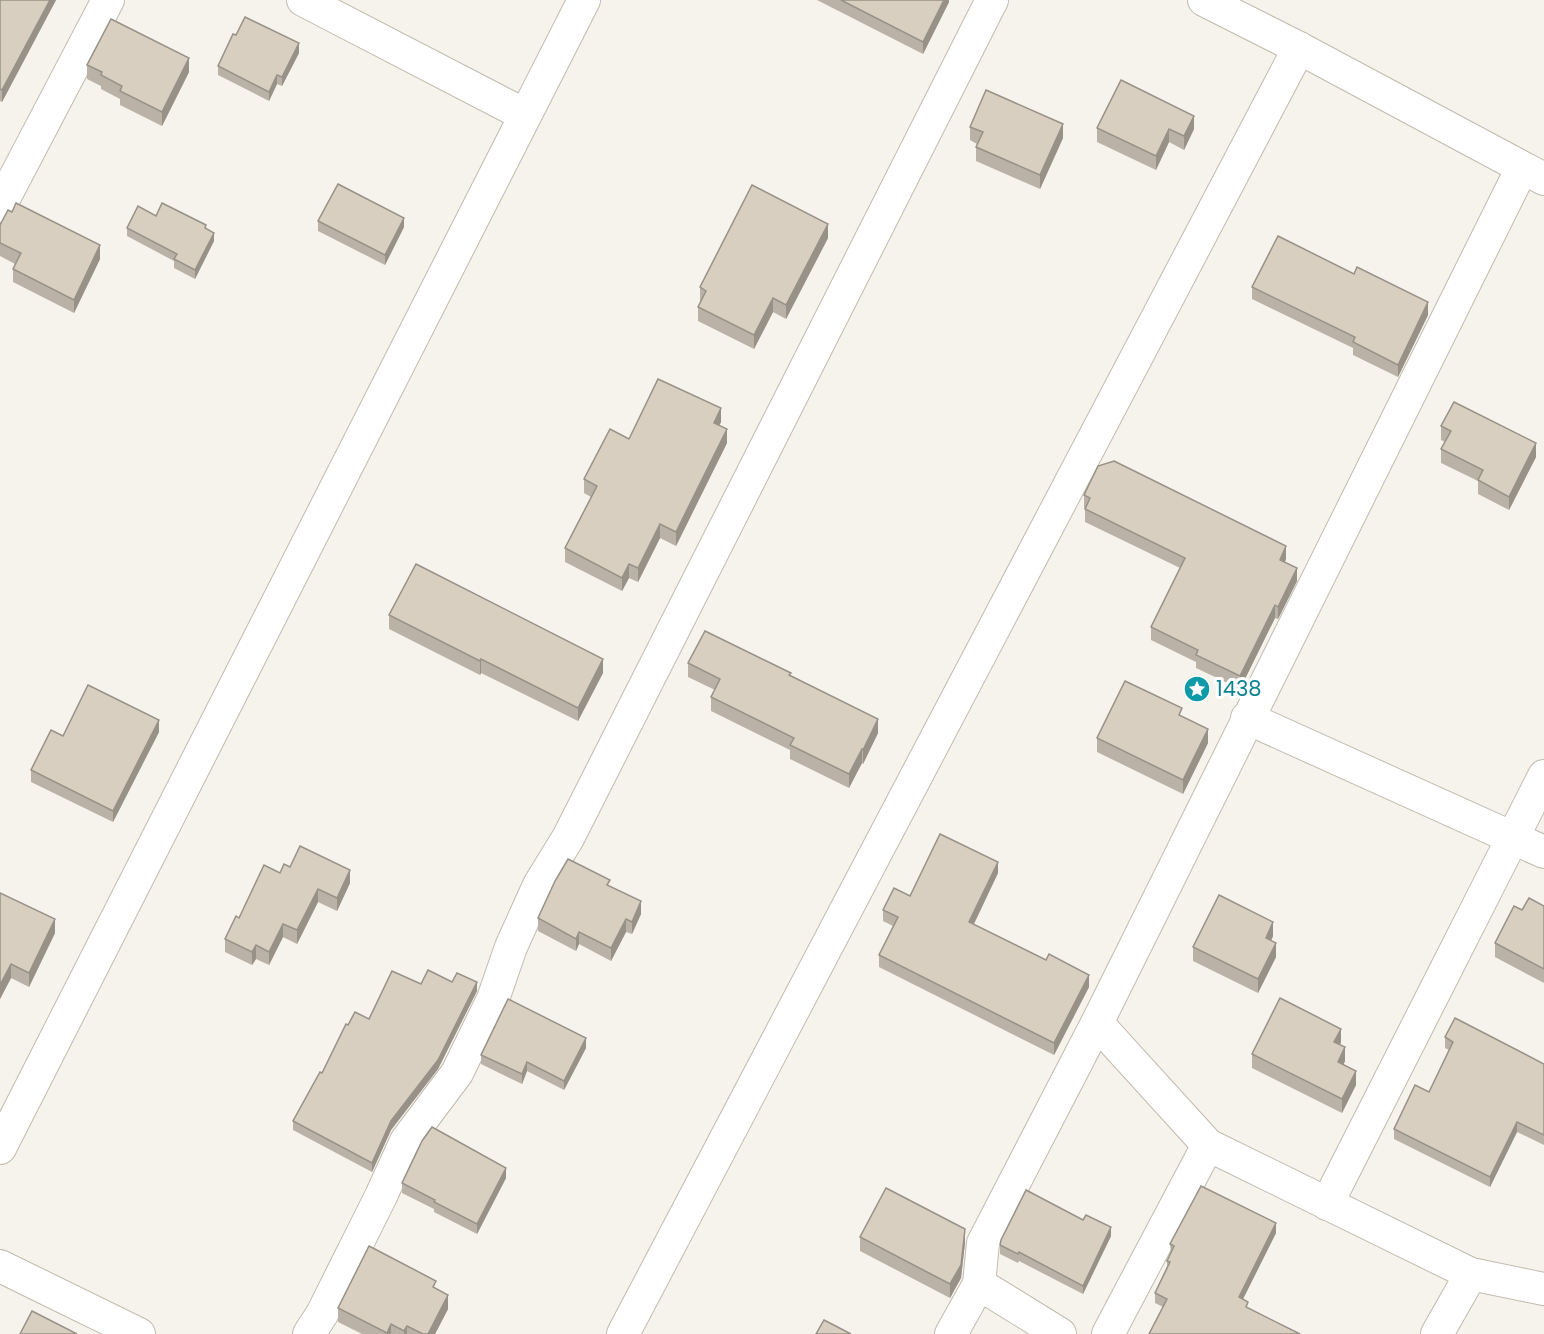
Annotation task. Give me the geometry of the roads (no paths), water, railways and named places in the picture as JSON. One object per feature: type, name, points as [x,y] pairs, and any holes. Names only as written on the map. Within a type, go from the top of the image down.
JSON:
[{"type":"street","points":[[0,206],[108,0]]},
{"type":"street","points":[[303,0],[525,115]]},
{"type":"street","points":[[0,1148],[584,0]]},
{"type":"street","points":[[309,1334],[322,1314],[381,1197],[406,1141],[457,1073],[493,999],[511,947],[539,885],[568,838],[992,0]]},
{"type":"street","points":[[951,1334],[979,1284],[983,1243],[1097,1023],[1247,718],[1533,173],[1204,0]]},
{"type":"street","points":[[623,1334],[1299,48]]},
{"type":"street","points":[[1247,718],[1544,852]]},
{"type":"street","points":[[1327,1204],[1544,776]]},
{"type":"street","points":[[1097,1023],[1208,1145],[1471,1274],[1544,1289]]},
{"type":"street","points":[[1108,1334],[1208,1145]]},
{"type":"street","points":[[0,1266],[139,1334]]},
{"type":"street","points":[[1437,1334],[1471,1274]]},
{"type":"street","points":[[979,1284],[1060,1334]]},
{"type":"place","name":"1438","points":[[1197,689]]}]
